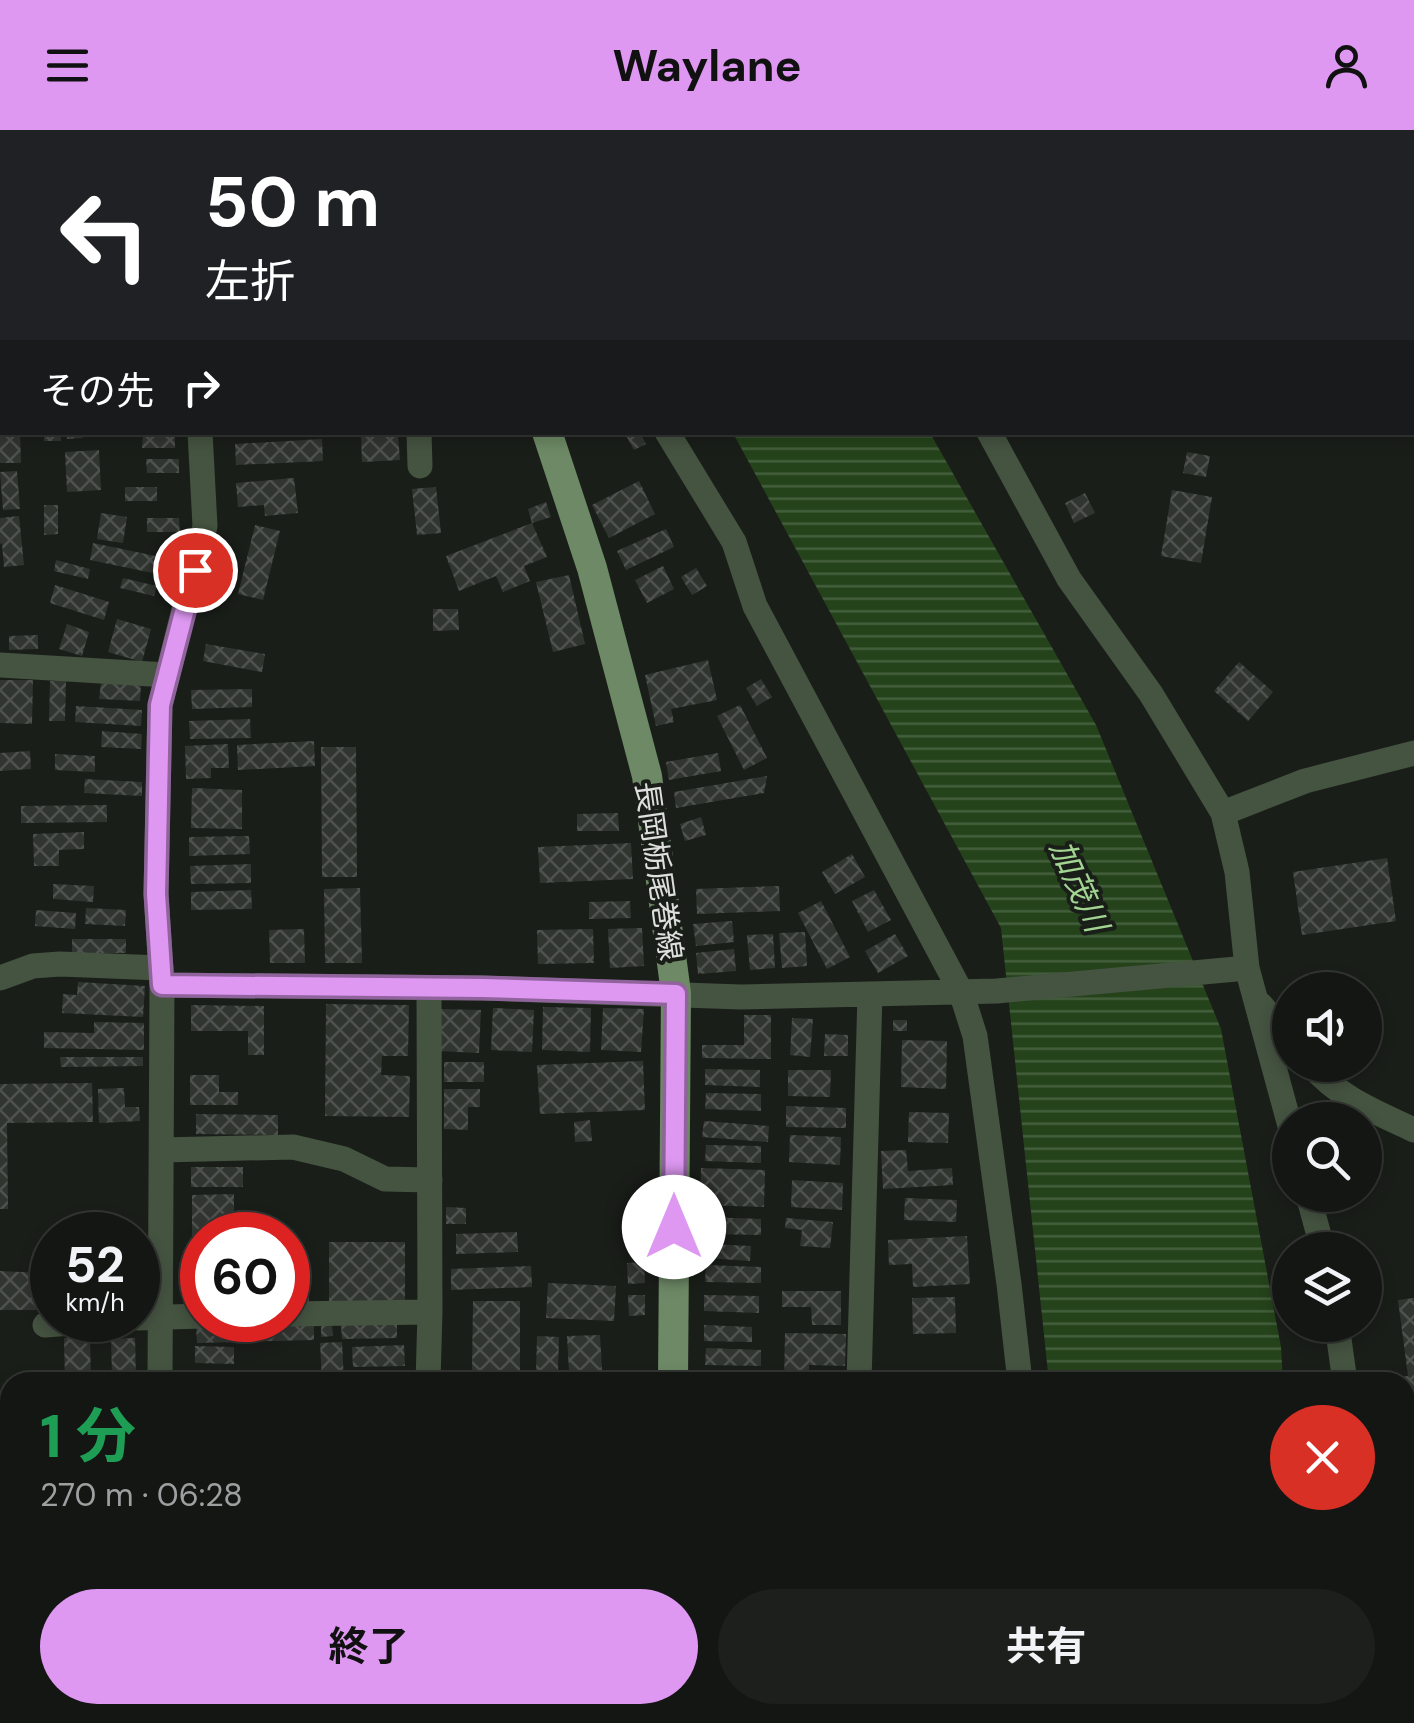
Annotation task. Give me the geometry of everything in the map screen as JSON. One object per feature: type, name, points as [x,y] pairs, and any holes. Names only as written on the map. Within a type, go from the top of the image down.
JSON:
[{"type":"main road","name":"長岡栃尾巻線","points":[[548,435],[592,568],[647,776],[676,994],[672,1372]]},
{"type":"street","points":[[157,1212],[162,1150],[161,977],[156,894],[160,705],[205,526],[200,435]]},
{"type":"street","points":[[420,435],[420,466]]},
{"type":"street","points":[[669,435],[734,542],[755,606],[961,992],[975,1036],[1019,1372]]},
{"type":"street","points":[[991,435],[1069,579],[1151,694],[1222,813],[1236,872],[1247,968],[1283,1102]]},
{"type":"street","points":[[0,665],[167,674]]},
{"type":"street","points":[[1222,813],[1305,782],[1414,752]]},
{"type":"street","points":[[0,978],[33,966],[60,964],[161,977],[741,996],[996,991],[1247,968]]},
{"type":"street","points":[[428,1372],[429,988]]},
{"type":"street","points":[[859,1372],[870,994]]},
{"type":"street","points":[[1255,998],[1272,1018]]},
{"type":"street","points":[[1327,1082],[1350,1100],[1414,1130]]},
{"type":"street","points":[[162,1150],[293,1147],[344,1159],[385,1179],[430,1180]]},
{"type":"street","points":[[310,1314],[430,1312]]},
{"type":"street","points":[[153,1342],[158,1372]]},
{"type":"street","points":[[1339,1342],[1344,1372]]},
{"type":"water","name":"加茂川","points":[[734,435],[931,435],[1096,725],[1221,1029],[1272,1299],[1272,1342],[1280,1342],[1282,1372],[1048,1372],[1001,928]]},
{"type":"building","points":[[0,435],[20,435],[21,463],[0,463]]},
{"type":"building","points":[[44,435],[61,435],[61,441],[44,441]]},
{"type":"building","points":[[143,435],[175,435],[175,448],[142,448]]},
{"type":"building","points":[[398,435],[400,460],[362,462],[361,436]]},
{"type":"building","points":[[626,435],[642,435],[646,444],[634,450]]},
{"type":"building","points":[[322,439],[323,461],[236,465],[235,444]]},
{"type":"building","points":[[99,450],[101,490],[67,492],[65,452]]},
{"type":"building","points":[[1187,452],[1210,456],[1206,477],[1183,473]]},
{"type":"building","points":[[146,459],[179,459],[179,473],[147,473]]},
{"type":"building","points":[[17,471],[20,509],[3,510],[0,472]]},
{"type":"building","points":[[294,478],[298,513],[265,516],[264,505],[238,507],[236,483]]},
{"type":"building","points":[[639,481],[655,514],[609,538],[592,505]]},
{"type":"building","points":[[125,487],[157,487],[157,501],[125,501]]},
{"type":"building","points":[[436,487],[441,533],[417,535],[412,489]]},
{"type":"building","points":[[1172,490],[1212,497],[1201,563],[1161,556]]},
{"type":"building","points":[[1085,493],[1095,513],[1074,523],[1065,503]]},
{"type":"building","points":[[546,502],[551,517],[532,523],[528,509]]},
{"type":"building","points":[[44,505],[58,505],[58,534],[44,535]]},
{"type":"building","points":[[101,513],[127,517],[123,543],[97,539]]},
{"type":"building","points":[[19,516],[24,565],[4,567],[0,518]]},
{"type":"building","points":[[147,518],[179,518],[180,532],[147,532]]},
{"type":"building","points":[[532,523],[547,557],[524,566],[530,581],[503,592],[496,576],[459,591],[446,556]]},
{"type":"building","points":[[255,525],[280,531],[263,600],[238,594]]},
{"type":"building","points":[[666,529],[674,547],[626,570],[617,551]]},
{"type":"building","points":[[93,543],[170,559],[167,576],[90,560]]},
{"type":"building","points":[[56,560],[90,569],[88,579],[54,571]]},
{"type":"building","points":[[663,566],[674,589],[647,603],[635,580]]},
{"type":"building","points":[[696,568],[707,586],[692,595],[681,577]]},
{"type":"building","points":[[569,575],[585,644],[553,652],[536,582]]},
{"type":"building","points":[[123,578],[157,586],[154,596],[120,588]]},
{"type":"building","points":[[55,585],[109,602],[104,620],[50,603]]},
{"type":"building","points":[[433,609],[458,609],[459,630],[433,631]]},
{"type":"building","points":[[117,619],[151,629],[142,662],[108,652]]},
{"type":"building","points":[[67,624],[89,632],[82,656],[59,649]]},
{"type":"building","points":[[38,635],[38,649],[9,650],[9,636]]},
{"type":"building","points":[[206,644],[265,654],[262,672],[203,661]]},
{"type":"building","points":[[708,660],[717,700],[671,709],[674,722],[656,726],[645,675]]},
{"type":"building","points":[[1239,662],[1273,692],[1248,721],[1214,691]]},
{"type":"building","points":[[761,679],[772,697],[757,706],[746,688]]},
{"type":"building","points":[[0,680],[33,680],[32,724],[0,723]]},
{"type":"building","points":[[50,681],[66,681],[65,721],[49,721]]},
{"type":"building","points":[[101,683],[141,685],[140,701],[99,699]]},
{"type":"building","points":[[252,689],[252,707],[192,709],[191,690]]},
{"type":"building","points":[[740,705],[767,758],[744,770],[717,716]]},
{"type":"building","points":[[76,706],[142,710],[141,726],[75,722]]},
{"type":"building","points":[[250,719],[251,738],[190,739],[189,721]]},
{"type":"building","points":[[102,731],[142,734],[141,749],[101,747]]},
{"type":"building","points":[[314,741],[315,766],[238,770],[237,745]]},
{"type":"building","points":[[228,744],[229,768],[211,768],[211,778],[186,779],[185,746]]},
{"type":"building","points":[[321,747],[356,747],[357,877],[322,877]]},
{"type":"building","points":[[30,751],[31,769],[0,771],[0,753]]},
{"type":"building","points":[[718,753],[721,771],[669,780],[666,762]]},
{"type":"building","points":[[55,754],[95,756],[95,772],[55,770]]},
{"type":"building","points":[[767,776],[764,793],[676,808],[674,792]]},
{"type":"building","points":[[85,779],[142,782],[142,796],[84,793]]},
{"type":"building","points":[[192,788],[242,790],[242,829],[191,828]]},
{"type":"building","points":[[107,805],[107,822],[21,823],[21,806]]},
{"type":"building","points":[[618,813],[619,831],[577,831],[577,814]]},
{"type":"building","points":[[701,817],[706,835],[685,841],[680,824]]},
{"type":"building","points":[[84,832],[84,849],[59,850],[59,866],[34,866],[33,834]]},
{"type":"building","points":[[249,836],[250,854],[189,856],[189,837]]},
{"type":"building","points":[[631,843],[633,879],[540,883],[538,847]]},
{"type":"building","points":[[852,854],[865,877],[835,894],[822,872]]},
{"type":"building","points":[[1387,858],[1396,921],[1302,935],[1293,872]]},
{"type":"building","points":[[251,864],[251,883],[191,884],[190,866]]},
{"type":"building","points":[[53,884],[94,886],[93,902],[53,899]]},
{"type":"building","points":[[779,886],[780,911],[697,914],[696,889]]},
{"type":"building","points":[[360,888],[362,963],[325,963],[324,889]]},
{"type":"building","points":[[251,890],[252,909],[191,910],[191,892]]},
{"type":"building","points":[[874,890],[891,920],[868,932],[852,901]]},
{"type":"building","points":[[630,901],[631,918],[589,919],[589,902]]},
{"type":"building","points":[[821,901],[850,957],[827,969],[798,913]]},
{"type":"building","points":[[86,908],[126,910],[125,926],[85,924]]},
{"type":"building","points":[[36,910],[76,913],[75,929],[35,926]]},
{"type":"building","points":[[732,921],[734,942],[696,946],[693,924]]},
{"type":"building","points":[[642,928],[644,966],[610,968],[608,929]]},
{"type":"building","points":[[304,929],[305,963],[270,963],[269,930]]},
{"type":"building","points":[[593,929],[594,963],[538,964],[537,930]]},
{"type":"building","points":[[805,932],[807,966],[782,968],[779,933]]},
{"type":"building","points":[[773,934],[775,968],[750,970],[747,935]]},
{"type":"building","points":[[895,934],[908,956],[878,973],[865,951]]},
{"type":"building","points":[[72,939],[126,939],[126,953],[72,953]]},
{"type":"building","points":[[734,949],[736,971],[698,974],[696,953]]},
{"type":"building","points":[[78,982],[145,986],[143,1017],[62,1013],[63,994],[77,995]]},
{"type":"building","points":[[326,1004],[409,1005],[408,1056],[382,1056],[381,1075],[410,1076],[409,1117],[325,1116]]},
{"type":"building","points":[[191,1005],[264,1006],[264,1055],[248,1055],[248,1031],[191,1031]]},
{"type":"building","points":[[543,1007],[591,1008],[590,1052],[542,1050]]},
{"type":"building","points":[[493,1008],[534,1010],[532,1052],[491,1050]]},
{"type":"building","points":[[603,1008],[644,1009],[641,1052],[601,1050]]},
{"type":"building","points":[[440,1009],[481,1010],[479,1053],[438,1051]]},
{"type":"building","points":[[744,1015],[771,1015],[771,1059],[702,1058],[702,1045],[744,1045]]},
{"type":"building","points":[[792,1018],[813,1019],[810,1057],[790,1055]]},
{"type":"building","points":[[893,1020],[907,1020],[907,1031],[893,1031]]},
{"type":"building","points":[[94,1022],[144,1023],[144,1050],[44,1048],[44,1032],[94,1033]]},
{"type":"building","points":[[825,1034],[848,1035],[848,1056],[824,1056]]},
{"type":"building","points":[[902,1040],[947,1041],[946,1089],[901,1087]]},
{"type":"building","points":[[60,1057],[143,1057],[143,1066],[61,1067]]},
{"type":"building","points":[[643,1061],[645,1110],[540,1114],[537,1065]]},
{"type":"building","points":[[444,1062],[484,1062],[484,1082],[444,1082]]},
{"type":"building","points":[[705,1069],[760,1070],[760,1087],[705,1085]]},
{"type":"building","points":[[788,1070],[831,1070],[830,1097],[788,1096]]},
{"type":"building","points":[[190,1075],[219,1075],[219,1092],[238,1092],[238,1105],[190,1105]]},
{"type":"building","points":[[92,1083],[93,1122],[7,1123],[8,1209],[0,1209],[0,1084]]},
{"type":"building","points":[[124,1088],[125,1107],[139,1107],[140,1121],[99,1123],[98,1089]]},
{"type":"building","points":[[444,1089],[480,1089],[480,1107],[468,1107],[468,1130],[444,1129]]},
{"type":"building","points":[[706,1093],[761,1094],[761,1111],[705,1109]]},
{"type":"building","points":[[786,1106],[846,1108],[846,1128],[786,1127]]},
{"type":"building","points":[[909,1112],[949,1113],[948,1143],[908,1142]]},
{"type":"building","points":[[196,1114],[278,1115],[278,1135],[196,1134]]},
{"type":"building","points":[[590,1120],[592,1141],[575,1142],[574,1122]]},
{"type":"building","points":[[704,1121],[769,1126],[768,1142],[702,1137]]},
{"type":"building","points":[[790,1135],[841,1137],[840,1165],[789,1162]]},
{"type":"building","points":[[706,1145],[761,1146],[761,1163],[705,1161]]},
{"type":"building","points":[[906,1150],[908,1171],[952,1168],[953,1185],[883,1189],[881,1151]]},
{"type":"building","points":[[191,1167],[243,1167],[243,1187],[191,1187]]},
{"type":"building","points":[[701,1168],[765,1170],[764,1207],[700,1205]]},
{"type":"building","points":[[792,1180],[843,1183],[842,1210],[791,1207]]},
{"type":"building","points":[[234,1194],[234,1211],[246,1212],[192,1212],[192,1195]]},
{"type":"building","points":[[905,1198],[957,1200],[956,1222],[904,1220]]},
{"type":"building","points":[[446,1207],[466,1208],[466,1224],[446,1224]]},
{"type":"building","points":[[706,1217],[761,1219],[761,1235],[706,1234]]},
{"type":"building","points":[[786,1218],[833,1222],[830,1248],[800,1246],[802,1230],[785,1228]]},
{"type":"building","points":[[517,1232],[518,1252],[456,1254],[456,1234]]},
{"type":"building","points":[[967,1236],[970,1284],[913,1287],[912,1264],[889,1265],[888,1240]]},
{"type":"building","points":[[329,1242],[405,1242],[405,1302],[329,1302]]},
{"type":"building","points":[[707,1244],[751,1246],[750,1261],[706,1258]]},
{"type":"building","points":[[644,1262],[645,1283],[628,1284],[627,1263]]},
{"type":"building","points":[[706,1265],[761,1267],[761,1283],[705,1282]]},
{"type":"building","points":[[531,1266],[532,1287],[451,1290],[451,1269]]},
{"type":"building","points":[[0,1271],[30,1272],[30,1310],[0,1310]]},
{"type":"building","points":[[548,1283],[616,1286],[614,1321],[546,1318]]},
{"type":"building","points":[[782,1291],[841,1291],[841,1325],[812,1325],[811,1307],[782,1307]]},
{"type":"building","points":[[628,1295],[645,1295],[645,1315],[629,1316]]},
{"type":"building","points":[[704,1295],[759,1296],[759,1313],[704,1311]]},
{"type":"building","points":[[955,1297],[956,1333],[913,1334],[912,1298]]},
{"type":"building","points":[[1414,1298],[1414,1372],[1407,1372],[1398,1300]]},
{"type":"building","points":[[473,1301],[520,1301],[520,1372],[472,1372]]},
{"type":"building","points":[[321,1325],[332,1325],[333,1336],[321,1337]]},
{"type":"building","points":[[341,1325],[397,1325],[397,1338],[342,1339]]},
{"type":"building","points":[[704,1325],[752,1327],[752,1342],[704,1341]]},
{"type":"building","points":[[785,1333],[846,1334],[845,1366],[809,1365],[809,1372],[784,1372]]},
{"type":"building","points":[[600,1335],[602,1370],[569,1371],[567,1336]]},
{"type":"building","points":[[537,1336],[559,1337],[558,1372],[536,1372]]},
{"type":"building","points":[[64,1342],[90,1342],[91,1372],[65,1372]]},
{"type":"building","points":[[111,1342],[135,1342],[136,1372],[112,1372]]},
{"type":"building","points":[[342,1342],[344,1372],[321,1372],[320,1343]]},
{"type":"building","points":[[404,1345],[405,1366],[353,1367],[352,1347]]},
{"type":"building","points":[[195,1346],[234,1347],[234,1364],[195,1363]]},
{"type":"building","points":[[706,1348],[761,1350],[761,1366],[705,1365]]},
{"type":"route","points":[[195,570],[160,705],[156,894],[162,985],[676,994],[674,1227]]}]
